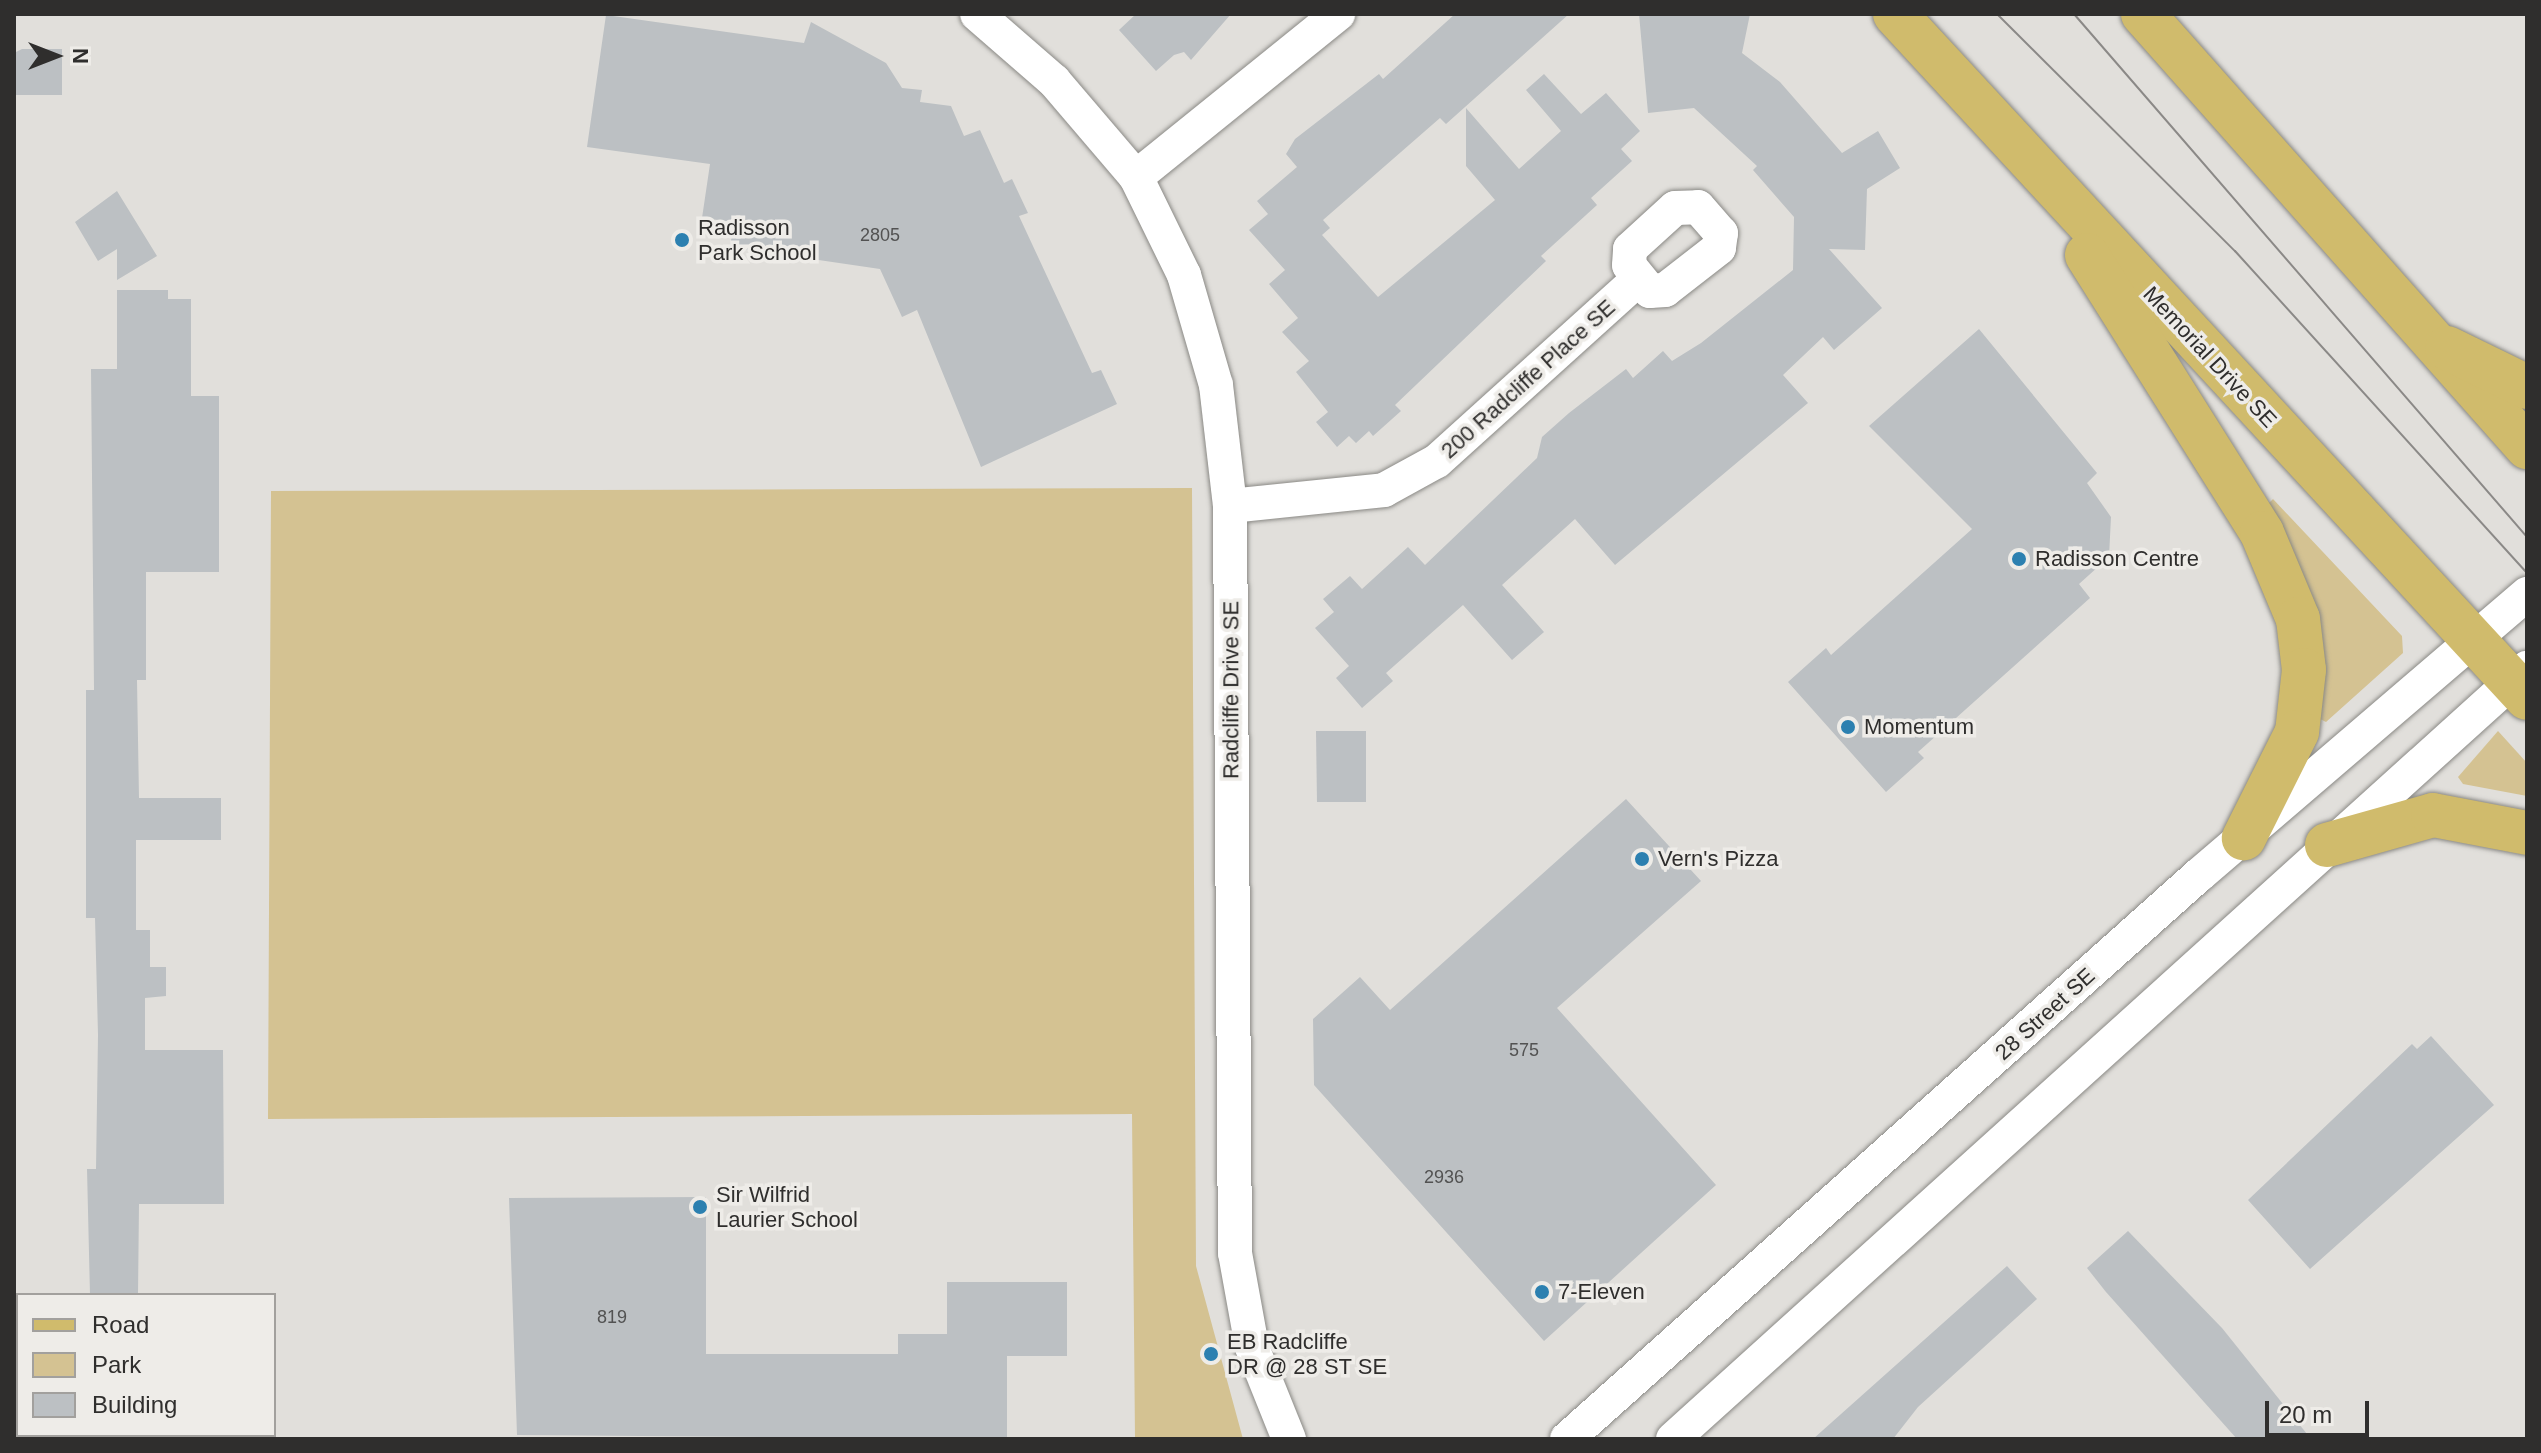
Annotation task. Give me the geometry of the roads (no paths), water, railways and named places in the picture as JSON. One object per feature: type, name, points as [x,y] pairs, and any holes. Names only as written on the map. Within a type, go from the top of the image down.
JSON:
[{"type":"main road","name":"Memorial Drive SE","points":[[1895,14],[2472,639],[2522,682]]},
{"type":"main road","points":[[2143,14],[2527,447]]},
{"type":"main road","points":[[2052,186],[2066,224],[2262,533],[2293,600],[2304,670],[2297,732],[2244,838]]},
{"type":"main road","points":[[2438,344],[2527,387]]},
{"type":"main road","points":[[2327,845],[2433,815],[2527,833]]},
{"type":"street","name":"Radcliffe Drive SE","points":[[977,14],[1054,81],[1136,177],[1201,326],[1221,415],[1230,506],[1234,1241],[1252,1347],[1289,1439]]},
{"type":"street","points":[[1136,177],[1338,14]]},
{"type":"street","name":"200 Radcliffe Place SE","points":[[1230,506],[1384,490],[1437,461],[1637,280]]},
{"type":"street","name":"28 Street SE","points":[[1567,1439],[2244,838],[2527,594]]},
{"type":"street","points":[[1673,1439],[2327,845],[2522,682]]},
{"type":"tram line","points":[[1997,14],[2235,251],[2527,573]]},
{"type":"tram line","points":[[2074,14],[2527,537]]},
{"type":"place","name":"Radisson Park School","points":[[682,240]]},
{"type":"place","name":"Radisson Centre","points":[[2019,559]]},
{"type":"place","name":"Momentum","points":[[1848,727]]},
{"type":"place","name":"Vern's Pizza","points":[[1642,859]]},
{"type":"place","name":"Sir Wilfrid Laurier School","points":[[700,1207]]},
{"type":"place","name":"7-Eleven","points":[[1542,1292]]},
{"type":"place","name":"EB Radcliffe DR @ 28 ST SE","points":[[1211,1354]]}]
